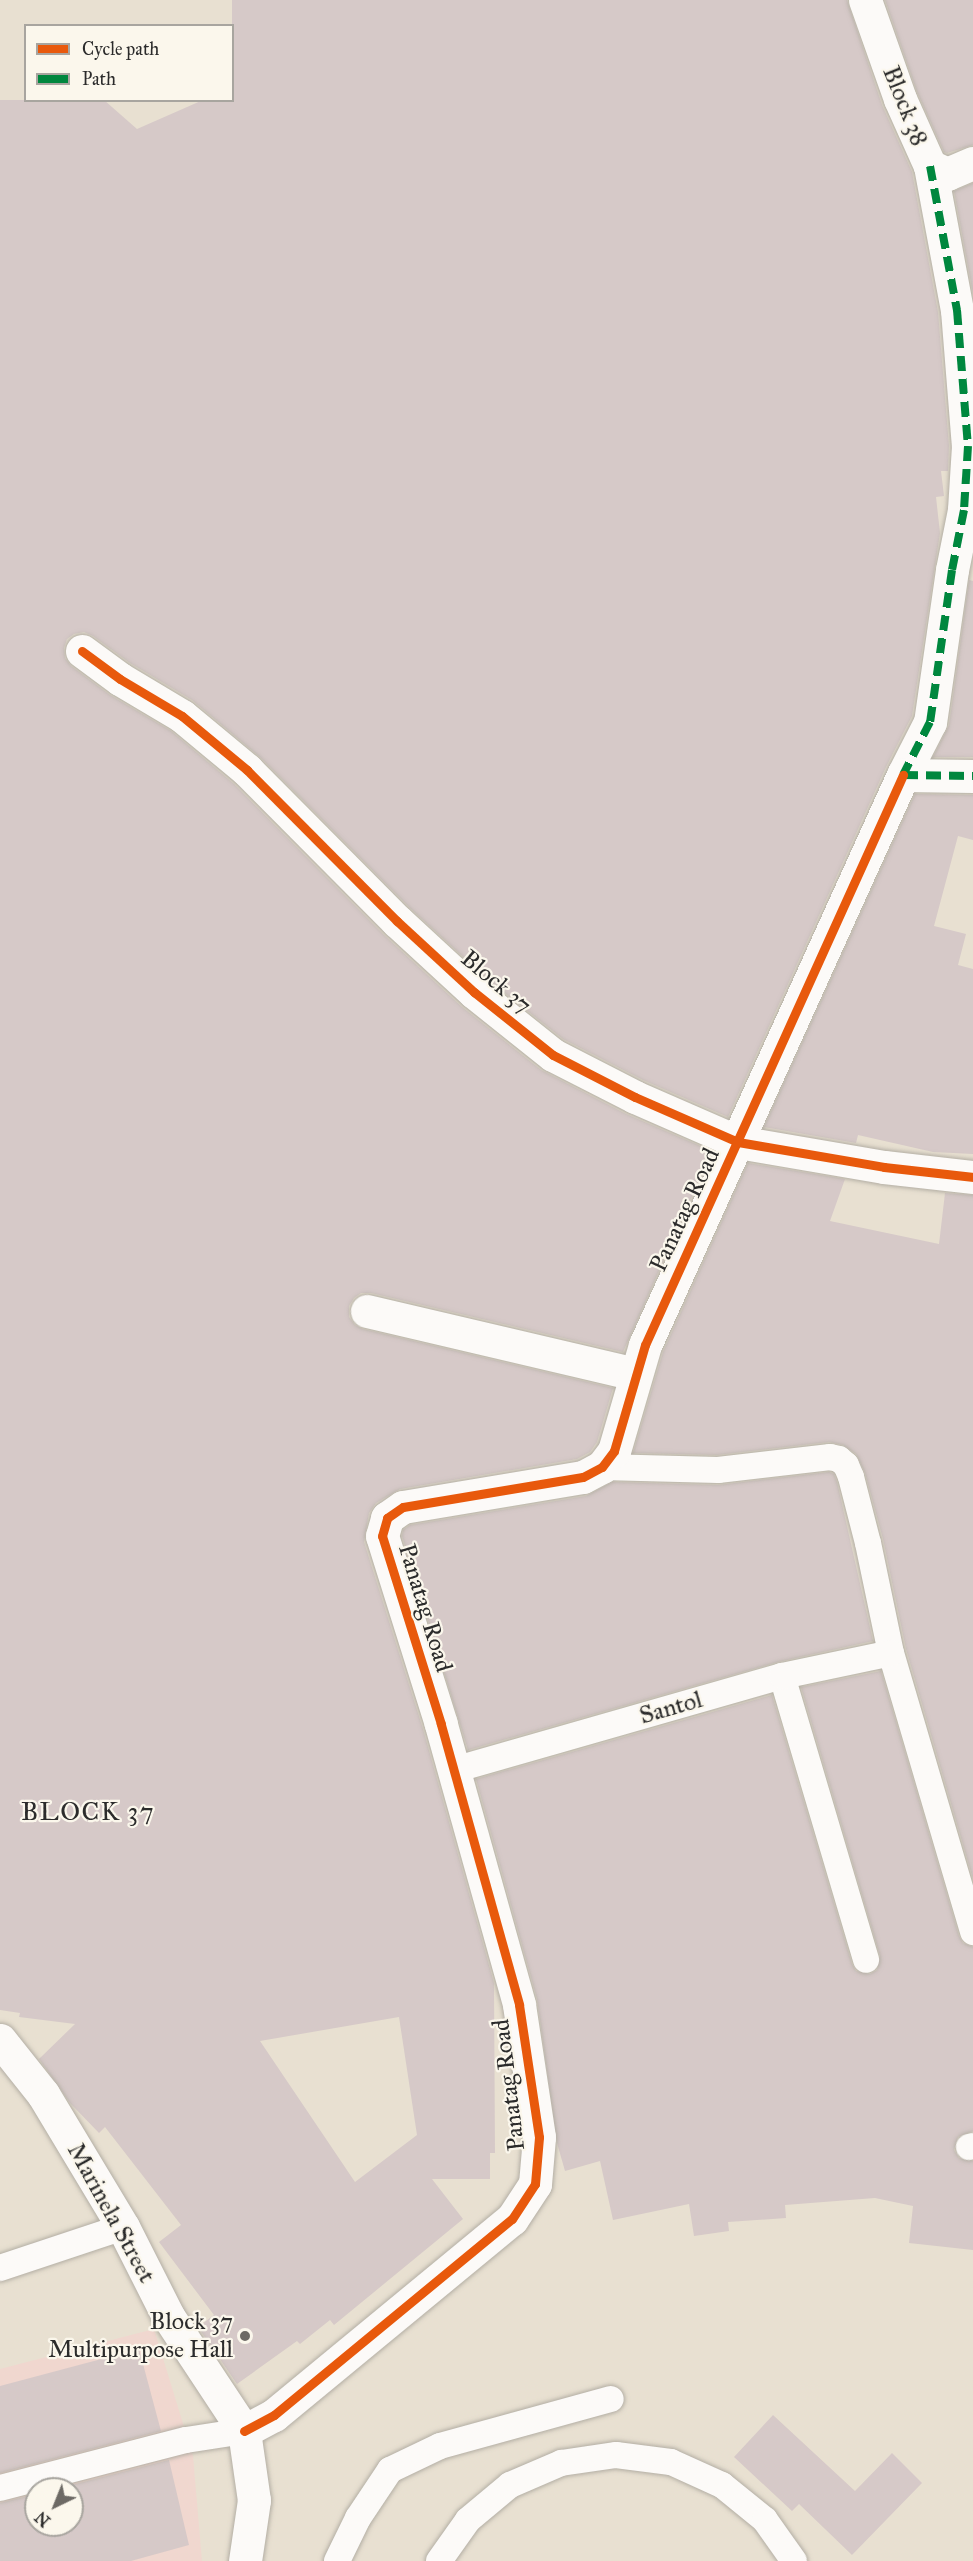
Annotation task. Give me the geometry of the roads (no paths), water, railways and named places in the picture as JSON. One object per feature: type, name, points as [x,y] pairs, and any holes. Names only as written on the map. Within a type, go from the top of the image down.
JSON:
[{"type":"street","name":"Block 38","points":[[865,0],[900,99],[930,166],[947,174],[973,163]]},
{"type":"street","name":"Panatag Road","points":[[244,2431],[274,2415],[512,2218],[535,2184],[539,2137],[519,2004],[454,1770],[381,1536],[387,1518],[402,1507],[583,1477],[602,1467],[614,1451],[645,1345],[903,775],[930,722],[952,570],[964,510],[968,446],[957,310],[930,166]]},
{"type":"street","name":"Block 37","points":[[82,651],[120,679],[183,716],[247,770],[397,921],[474,992],[553,1055],[635,1097],[738,1142],[884,1167],[973,1177]]},
{"type":"street","points":[[903,775],[973,776]]},
{"type":"street","points":[[367,1311],[635,1374]]},
{"type":"street","name":"Marinela Street","points":[[0,2040],[43,2094],[123,2228],[168,2316],[244,2431],[254,2500],[245,2561]]},
{"type":"lane","points":[[602,1467],[718,1470],[839,1459],[851,1476],[891,1653],[973,1932]]},
{"type":"lane","name":"Santol","points":[[454,1770],[782,1676],[891,1653]]},
{"type":"lane","points":[[782,1676],[867,1960]]},
{"type":"lane","points":[[0,2268],[123,2228]]},
{"type":"lane","points":[[338,2561],[357,2518],[390,2470],[440,2446],[611,2399]]},
{"type":"lane","points":[[0,2488],[186,2440],[244,2431]]},
{"type":"lane","points":[[439,2561],[468,2520],[510,2485],[561,2463],[616,2455],[671,2462],[722,2485],[765,2520],[794,2561]]},
{"type":"place","name":"Block 37 Multipurpose Hall","points":[[245,2336]]},
{"type":"district","name":"BLOCK 37","points":[[88,1812]]}]
